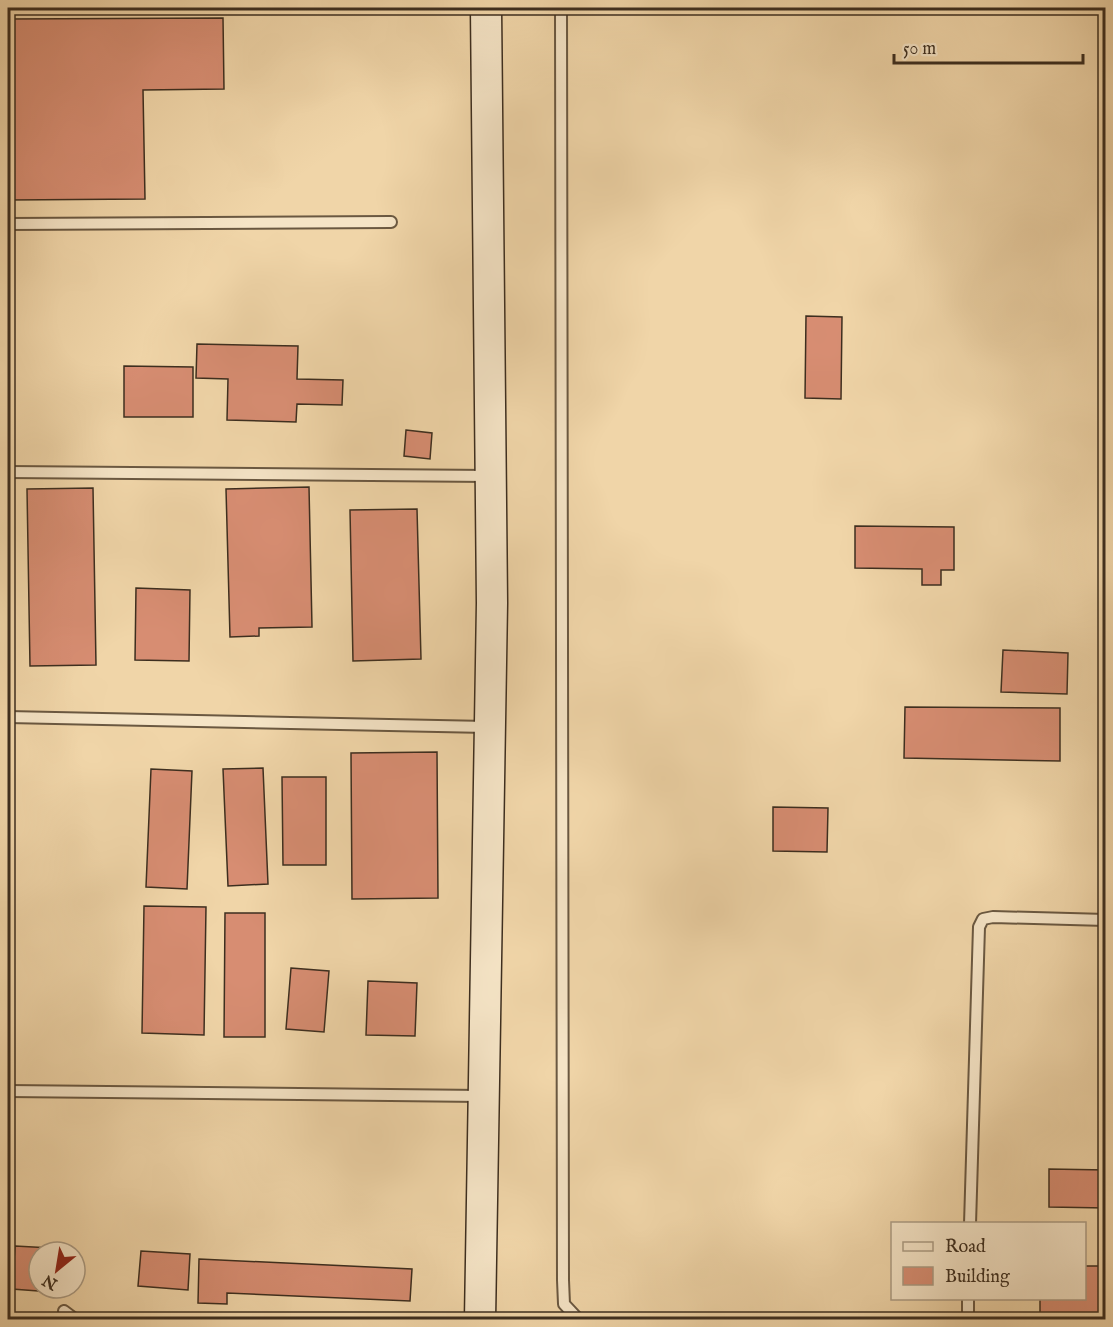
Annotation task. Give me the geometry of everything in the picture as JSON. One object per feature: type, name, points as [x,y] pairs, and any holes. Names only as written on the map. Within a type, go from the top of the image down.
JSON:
[{"type":"main road","points":[[480,1320],[492,727],[493,476],[486,8]]},
{"type":"lane","points":[[561,8],[563,1280],[564,1304],[579,1320]]},
{"type":"lane","points":[[8,224],[391,222]]},
{"type":"lane","points":[[8,472],[493,476]]},
{"type":"lane","points":[[8,717],[492,727]]},
{"type":"lane","points":[[970,1222],[979,927],[983,919],[993,917],[1106,920]]},
{"type":"lane","points":[[8,1091],[486,1096]]},
{"type":"lane","points":[[968,1300],[968,1320]]},
{"type":"lane","points":[[64,1311],[75,1316],[76,1320]]},
{"type":"building","points":[[223,18],[224,89],[143,90],[145,199],[8,200],[8,19]]},
{"type":"building","points":[[806,316],[842,317],[841,399],[805,398]]},
{"type":"building","points":[[197,344],[298,346],[297,379],[343,380],[342,405],[297,404],[296,422],[227,420],[228,379],[196,378]]},
{"type":"building","points":[[124,366],[193,367],[193,417],[124,417]]},
{"type":"building","points":[[406,430],[432,433],[430,459],[404,456]]},
{"type":"building","points":[[309,487],[312,627],[259,628],[259,636],[230,637],[226,489]]},
{"type":"building","points":[[93,488],[96,665],[30,666],[27,489]]},
{"type":"building","points":[[417,509],[421,659],[353,661],[350,510]]},
{"type":"building","points":[[855,526],[954,527],[954,570],[941,570],[941,585],[922,585],[922,569],[855,568]]},
{"type":"building","points":[[136,588],[190,590],[189,661],[135,660]]},
{"type":"building","points":[[1003,650],[1068,653],[1067,694],[1001,692]]},
{"type":"building","points":[[905,707],[1060,708],[1060,761],[904,758]]},
{"type":"building","points":[[437,752],[438,898],[352,899],[351,753]]},
{"type":"building","points":[[263,768],[268,884],[228,886],[223,769]]},
{"type":"building","points":[[151,769],[192,771],[187,889],[146,887]]},
{"type":"building","points":[[282,777],[326,777],[326,865],[283,865]]},
{"type":"building","points":[[773,807],[828,808],[827,852],[773,851]]},
{"type":"building","points":[[144,906],[206,907],[204,1035],[142,1033]]},
{"type":"building","points":[[225,913],[265,913],[265,1037],[224,1037]]},
{"type":"building","points":[[291,968],[329,971],[324,1032],[286,1029]]},
{"type":"building","points":[[368,981],[417,983],[415,1036],[366,1035]]},
{"type":"building","points":[[1049,1169],[1106,1170],[1106,1208],[1049,1207]]},
{"type":"building","points":[[15,1246],[27,1247],[27,1290],[12,1289]]},
{"type":"building","points":[[141,1251],[190,1254],[188,1290],[138,1286]]},
{"type":"building","points":[[199,1259],[412,1269],[410,1301],[227,1293],[227,1304],[198,1303]]},
{"type":"building","points":[[1086,1266],[1106,1266],[1106,1320],[1040,1320],[1040,1300],[1086,1300]]}]
